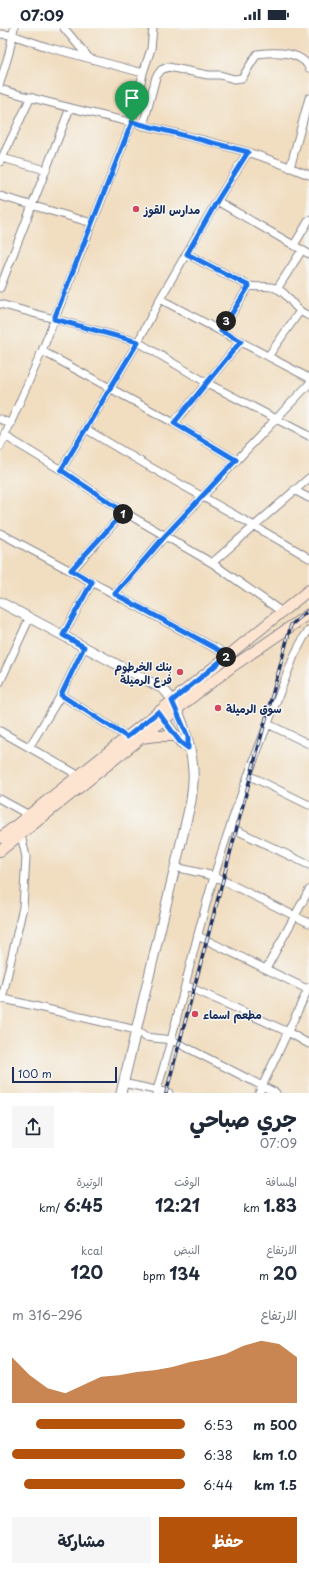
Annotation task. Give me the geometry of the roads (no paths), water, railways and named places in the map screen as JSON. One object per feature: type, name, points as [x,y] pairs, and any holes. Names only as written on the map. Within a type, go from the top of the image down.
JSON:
[{"type":"main road","points":[[0,851],[141,738],[161,716],[228,655],[309,590]]},
{"type":"main road","points":[[174,705],[309,614]]},
{"type":"main road","points":[[0,838],[127,737],[161,716]]},
{"type":"main road","points":[[141,738],[176,736]]},
{"type":"street","points":[[64,28],[89,58]]},
{"type":"street","points":[[0,447],[42,351],[132,122],[143,73],[151,49],[153,28]]},
{"type":"street","points":[[0,83],[9,53],[13,32]]},
{"type":"street","points":[[0,34],[13,32],[48,47],[143,73]]},
{"type":"street","points":[[143,126],[156,77],[164,69],[168,68],[208,75],[220,75],[234,79],[242,78],[256,54],[272,52],[300,58],[309,68]]},
{"type":"street","points":[[0,89],[248,152],[309,175]]},
{"type":"street","points":[[31,97],[1,160],[46,170]]},
{"type":"street","points":[[290,168],[307,112],[309,98]]},
{"type":"street","points":[[0,288],[70,108]]},
{"type":"street","points":[[61,470],[138,342],[160,299],[217,201],[248,152]]},
{"type":"street","points":[[0,196],[92,223]]},
{"type":"street","points":[[217,201],[309,254]]},
{"type":"street","points":[[294,245],[309,220]]},
{"type":"street","points":[[277,289],[302,250]]},
{"type":"street","points":[[187,254],[249,286],[258,288],[272,287],[277,289],[283,293],[300,311],[309,316]]},
{"type":"street","points":[[221,331],[249,286]]},
{"type":"street","points":[[160,299],[269,355],[309,378]]},
{"type":"street","points":[[0,304],[138,342],[207,383],[309,436]]},
{"type":"street","points":[[269,355],[300,311]]},
{"type":"street","points":[[174,423],[241,341]]},
{"type":"street","points":[[42,351],[174,423],[236,460]]},
{"type":"street","points":[[115,594],[165,536],[309,384]]},
{"type":"street","points":[[0,419],[11,424]]},
{"type":"street","points":[[86,428],[148,466],[255,525],[309,558]]},
{"type":"street","points":[[5,436],[61,470],[124,512],[212,563],[282,612]]},
{"type":"street","points":[[212,563],[309,478]]},
{"type":"street","points":[[294,490],[309,498]]},
{"type":"street","points":[[71,570],[124,512]]},
{"type":"street","points":[[0,533],[228,655]]},
{"type":"street","points":[[63,635],[92,582]]},
{"type":"street","points":[[0,602],[163,689],[168,693],[188,737],[188,748],[192,760],[193,778],[190,801],[176,867],[121,1093]]},
{"type":"street","points":[[0,682],[3,668],[30,617]]},
{"type":"street","points":[[156,1092],[172,1040],[214,876],[230,827],[294,656],[309,630]]},
{"type":"street","points":[[30,746],[61,695],[84,647]]},
{"type":"street","points":[[61,695],[127,737]]},
{"type":"street","points":[[161,716],[180,742],[188,748]]},
{"type":"street","points":[[268,724],[309,744]]},
{"type":"street","points":[[0,731],[30,746],[78,775]]},
{"type":"street","points":[[248,776],[309,805]]},
{"type":"street","points":[[0,799],[29,815]]},
{"type":"street","points":[[230,827],[309,865]]},
{"type":"street","points":[[21,835],[26,857],[23,907],[1,999],[136,1030],[145,1036],[172,1040],[276,1093]]},
{"type":"street","points":[[176,867],[214,876],[309,923]]},
{"type":"street","points":[[266,969],[309,890]]},
{"type":"street","points":[[198,936],[309,989],[259,1093]]},
{"type":"street","points":[[186,985],[288,1032],[309,1044]]},
{"type":"street","points":[[123,1083],[156,1092],[169,1093]]},
{"type":"railway","points":[[166,1093],[291,625],[309,610]]},
{"type":"place","name":"مدارس القوز","points":[[136,209]]},
{"type":"place","name":"بنك الخرطوم فرع الرميلة","points":[[180,672]]},
{"type":"place","name":"سوق الرميلة","points":[[218,708]]},
{"type":"place","name":"مطعم اسماء","points":[[195,1014]]}]
